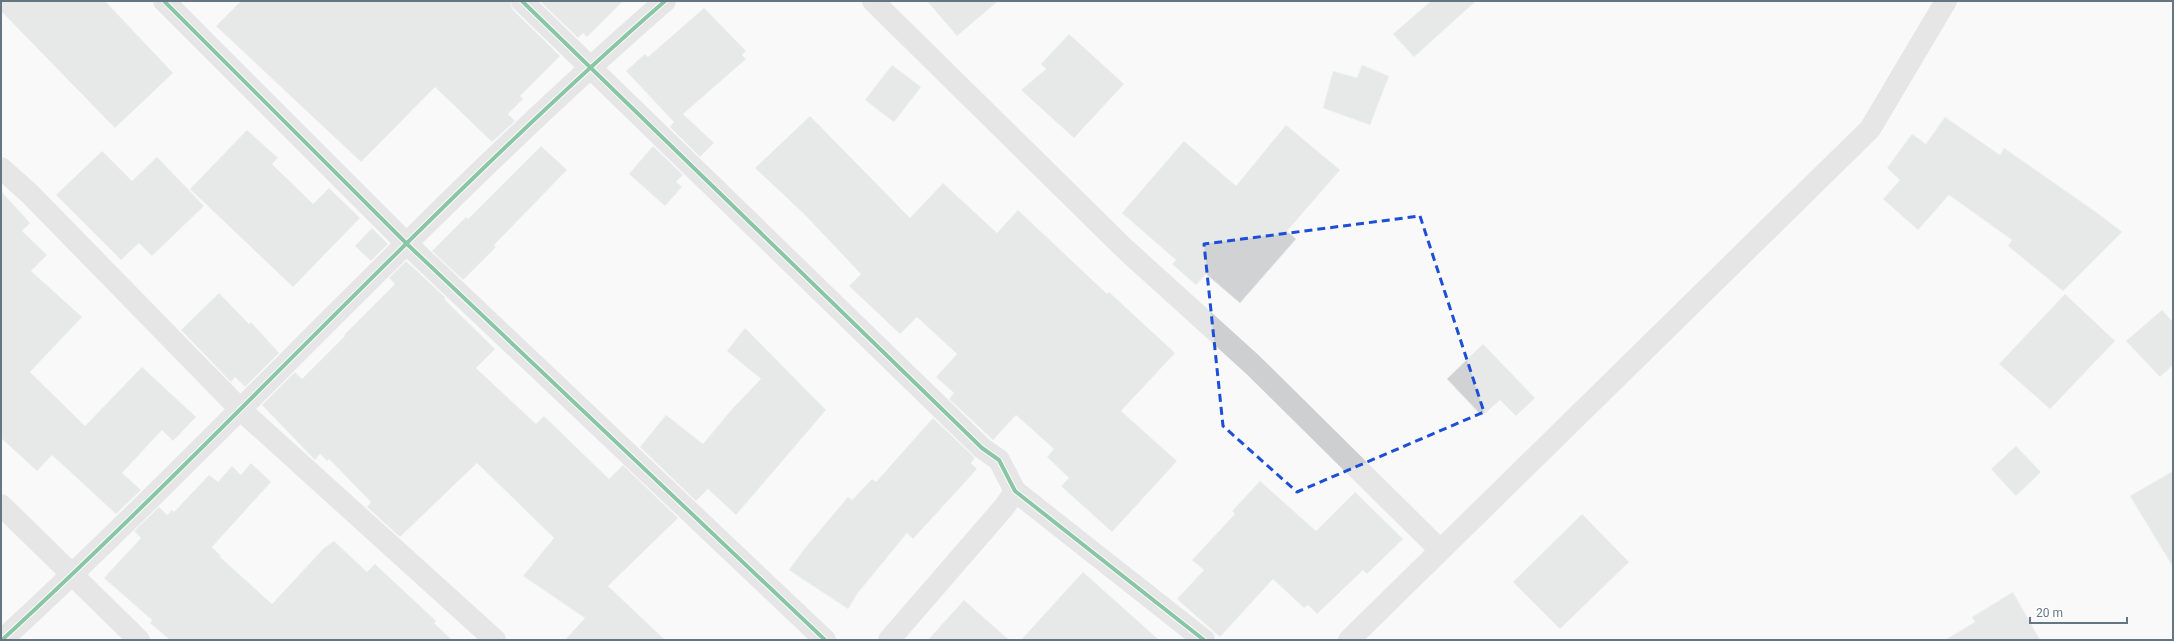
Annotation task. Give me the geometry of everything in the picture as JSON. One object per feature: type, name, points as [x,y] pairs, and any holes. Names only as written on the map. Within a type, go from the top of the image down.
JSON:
[{"type":"street","points":[[164,1],[407,244],[825,640]]},
{"type":"street","points":[[522,1],[982,448],[999,460],[1015,491],[1204,640]]},
{"type":"street","points":[[2,640],[73,574],[241,410],[330,318],[589,67],[665,1]]},
{"type":"street","points":[[873,1],[1125,249],[1253,365],[1440,550]]},
{"type":"street","points":[[1349,640],[1870,129],[1946,1]]},
{"type":"street","points":[[1,168],[35,199],[241,410],[495,640]]},
{"type":"street","points":[[889,640],[1005,506],[1015,491]]},
{"type":"street","points":[[1,505],[139,640]]},
{"type":"highlighted area","points":[[1420,216],[1484,412],[1297,492],[1223,426],[1204,244]]},
{"type":"building","points":[[1,1],[105,1],[173,73],[115,128],[1,11]]},
{"type":"building","points":[[241,1],[510,1],[513,10],[560,56],[520,96],[523,99],[508,114],[515,121],[492,142],[435,87],[361,162],[216,26]]},
{"type":"building","points":[[540,1],[623,1],[587,37],[583,33],[578,38]]},
{"type":"building","points":[[927,1],[998,1],[957,36]]},
{"type":"building","points":[[1431,1],[1476,1],[1414,57],[1393,34]]},
{"type":"building","points":[[704,8],[746,51],[742,55],[746,59],[683,114],[714,143],[700,157],[670,127],[674,122],[626,71],[645,54],[648,57]]},
{"type":"building","points":[[1069,34],[1124,84],[1074,138],[1021,90],[1046,69],[1041,64]]},
{"type":"building","points":[[892,65],[921,87],[894,122],[865,100]]},
{"type":"building","points":[[1362,65],[1389,76],[1370,125],[1323,108],[1333,71],[1357,78]]},
{"type":"building","points":[[810,116],[910,218],[943,183],[997,233],[1018,210],[1107,294],[1109,292],[1175,353],[1121,411],[1177,461],[1112,532],[1061,486],[1069,478],[1047,457],[1054,449],[1016,415],[993,440],[949,399],[954,393],[936,377],[957,354],[917,317],[900,334],[849,286],[861,274],[805,215],[755,168]]},
{"type":"building","points":[[1945,117],[2000,155],[2004,148],[2096,212],[2122,232],[2063,291],[2008,246],[2012,240],[1949,195],[1918,230],[1883,199],[1900,180],[1887,168],[1912,134],[1926,144]]},
{"type":"building","points":[[1286,125],[1340,170],[1287,231],[1296,239],[1240,303],[1206,274],[1196,285],[1172,264],[1176,260],[1122,213],[1184,141],[1236,186]]},
{"type":"building","points":[[247,130],[278,158],[272,164],[313,204],[329,188],[360,218],[293,287],[190,189]]},
{"type":"building","points":[[541,146],[567,170],[494,245],[496,247],[463,280],[432,251],[466,217],[468,219]]},
{"type":"building","points":[[653,146],[683,175],[676,182],[682,187],[665,206],[629,174]]},
{"type":"building","points":[[102,151],[132,181],[157,157],[204,206],[152,256],[139,243],[121,260],[56,195]]},
{"type":"building","points":[[1,191],[30,223],[22,231],[47,255],[31,271],[82,317],[30,372],[85,426],[142,367],[196,417],[173,441],[162,430],[122,473],[141,490],[116,514],[52,455],[37,471],[1,438]]},
{"type":"building","points":[[372,228],[388,244],[371,261],[355,246]]},
{"type":"building","points":[[406,261],[446,298],[444,299],[495,349],[476,368],[536,424],[544,416],[609,479],[623,465],[678,518],[608,586],[665,640],[565,640],[585,618],[523,576],[554,538],[477,463],[400,537],[367,507],[371,502],[329,459],[327,461],[320,454],[315,460],[262,405],[295,372],[302,379],[345,336],[344,335],[395,284],[389,278]]},
{"type":"building","points":[[219,293],[249,324],[251,322],[279,353],[245,387],[235,377],[231,382],[181,330]]},
{"type":"building","points":[[2065,294],[2115,341],[2050,409],[1999,364]]},
{"type":"building","points":[[2162,310],[2173,322],[2173,365],[2160,377],[2126,341]]},
{"type":"building","points":[[745,328],[826,410],[736,515],[708,489],[696,501],[640,447],[666,415],[703,444],[733,408],[761,379],[727,351]]},
{"type":"building","points":[[1483,344],[1535,398],[1516,416],[1500,400],[1482,416],[1447,379]]},
{"type":"building","points":[[933,418],[975,458],[971,463],[977,469],[913,539],[907,533],[857,594],[848,609],[789,570],[805,548],[848,497],[852,500],[872,479],[876,482]]},
{"type":"building","points":[[2016,446],[2041,472],[2016,496],[1991,469]]},
{"type":"building","points":[[251,463],[271,482],[212,547],[221,556],[220,557],[272,604],[324,548],[334,541],[367,572],[375,564],[436,621],[434,623],[452,640],[170,640],[150,623],[152,620],[104,578],[141,538],[134,531],[159,507],[167,515],[172,510],[174,512],[209,475],[218,482],[232,466],[241,475]]},
{"type":"building","points":[[2173,471],[2173,567],[2130,496]]},
{"type":"building","points":[[1260,481],[1316,531],[1355,492],[1403,539],[1367,574],[1363,570],[1317,614],[1308,605],[1304,608],[1273,579],[1220,637],[1177,599],[1204,570],[1192,560],[1235,514],[1232,511]]},
{"type":"building","points":[[1582,514],[1629,562],[1560,629],[1513,582]]},
{"type":"building","points":[[1083,572],[1159,640],[1021,640]]},
{"type":"building","points":[[2013,592],[2040,640],[1945,640],[1975,622],[1972,617]]},
{"type":"building","points":[[964,600],[1009,640],[928,640]]},
{"type":"cycle path","points":[[164,1],[407,244],[825,640]]},
{"type":"cycle path","points":[[522,1],[982,448],[999,460],[1015,491],[1204,640]]},
{"type":"cycle path","points":[[2,640],[168,481],[495,157],[579,78],[665,1]]}]
